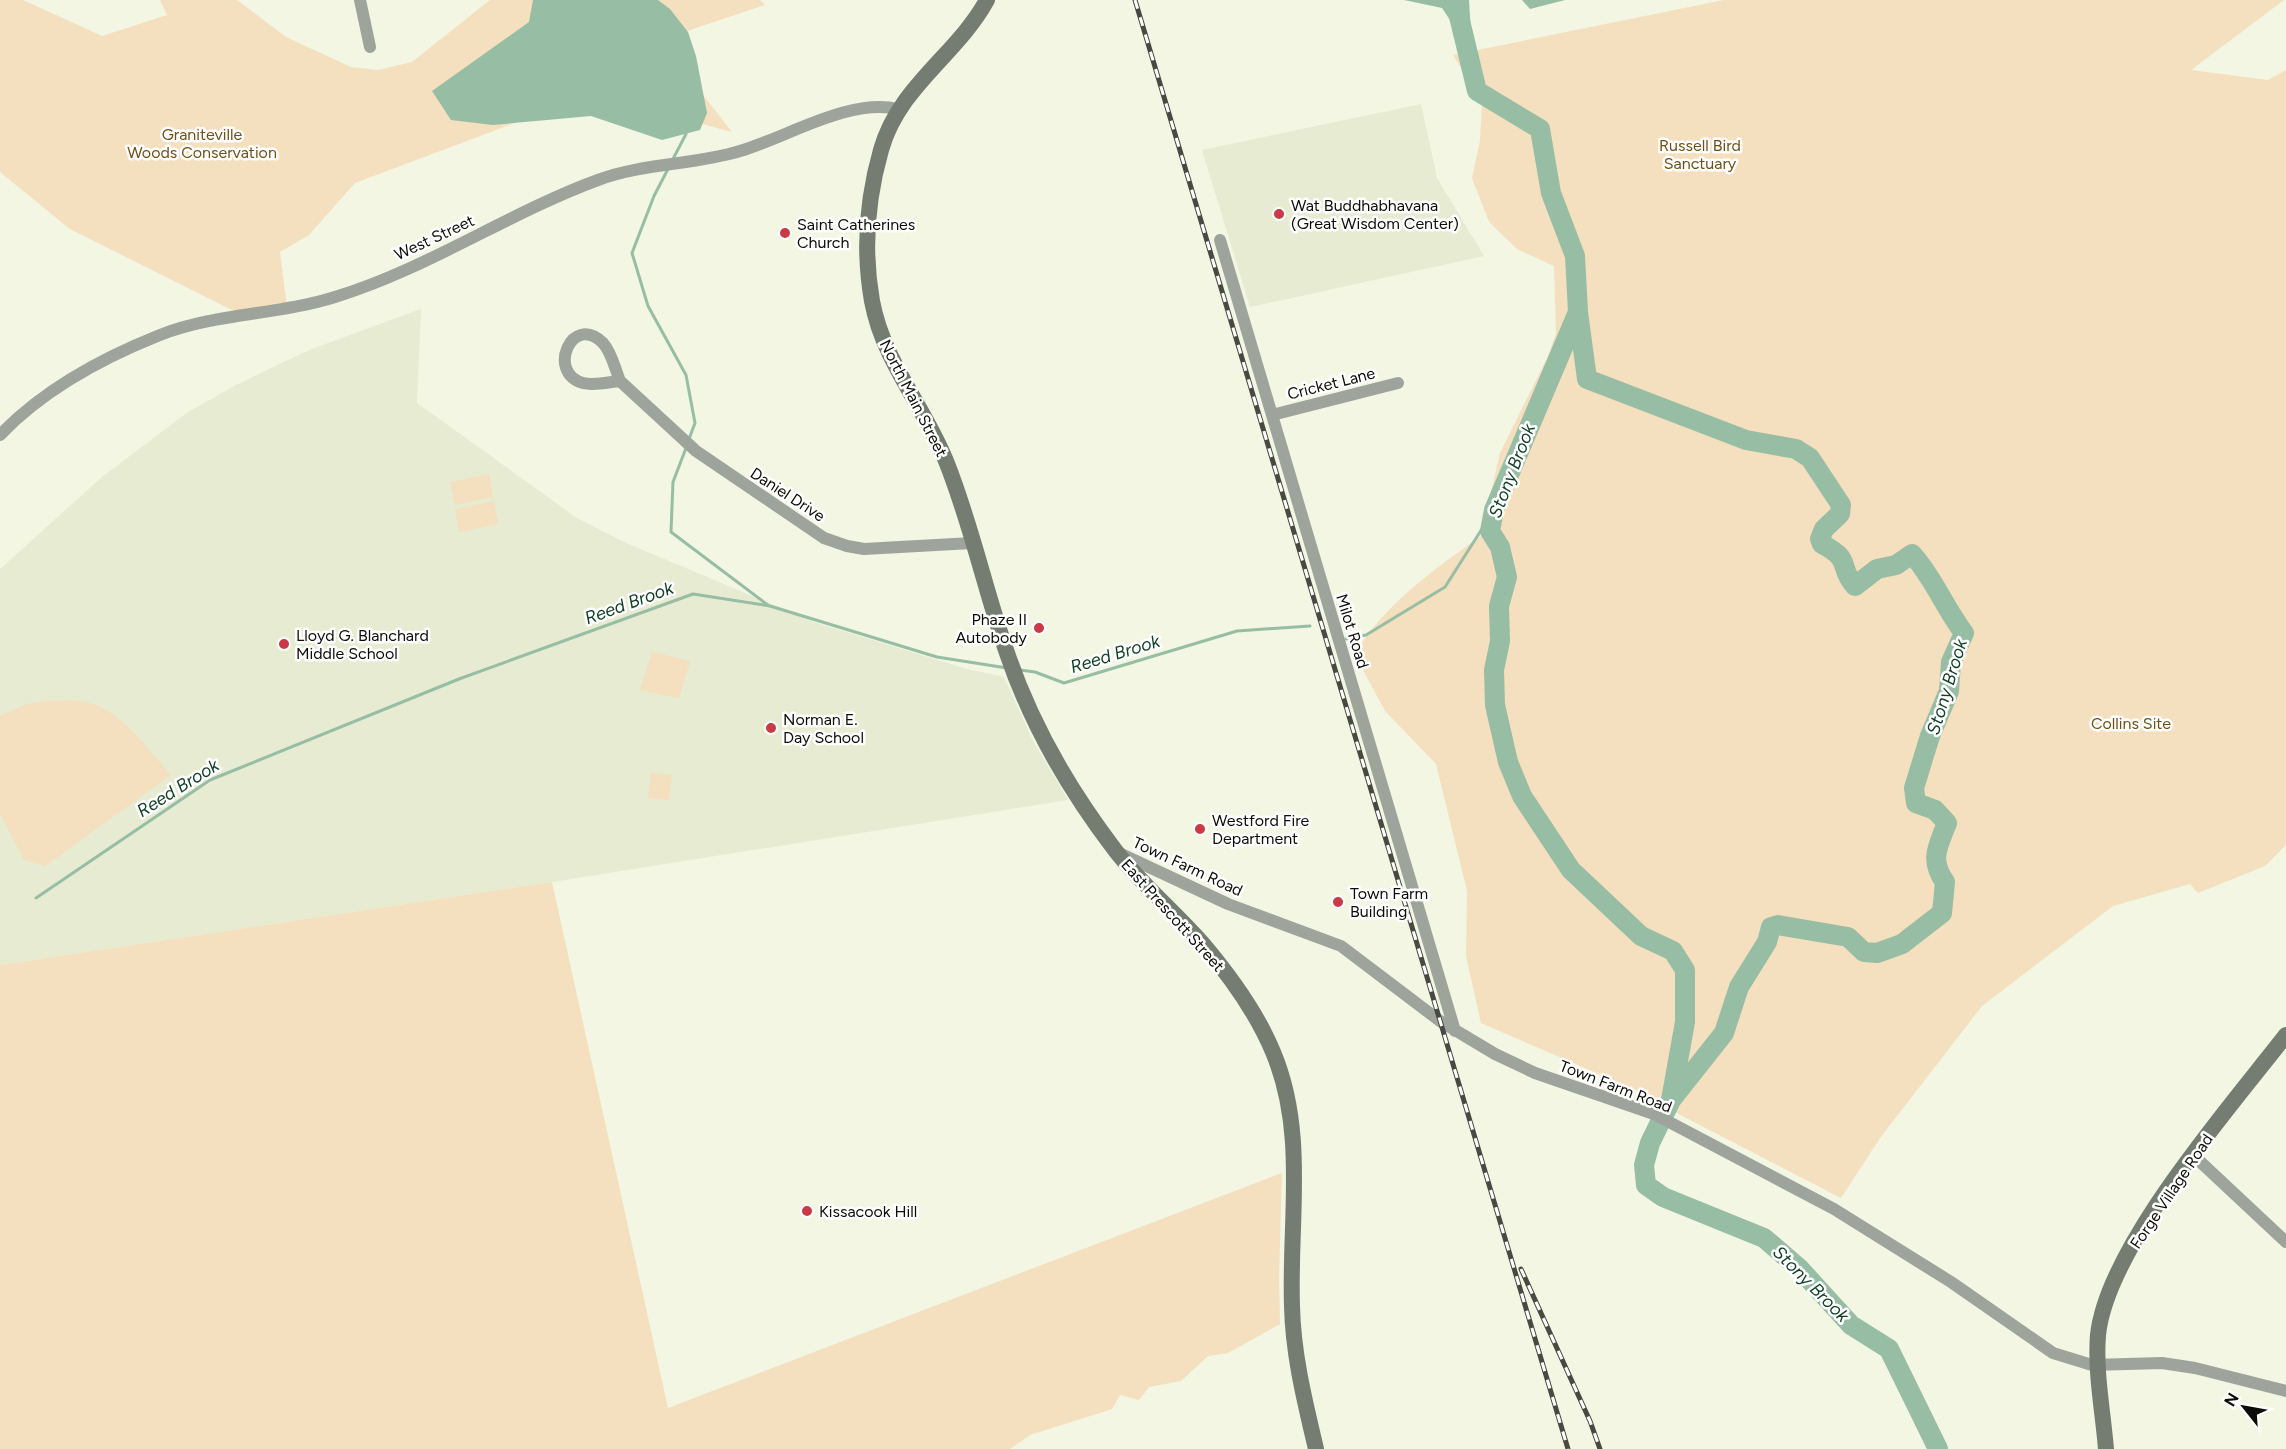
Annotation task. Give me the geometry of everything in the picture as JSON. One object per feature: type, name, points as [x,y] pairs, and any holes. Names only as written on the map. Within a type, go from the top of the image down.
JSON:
[{"type":"main road","name":"North Main Street","points":[[972,543],[944,456],[886,346],[872,298],[867,256],[868,214],[881,149],[898,109],[987,0]]},
{"type":"main road","name":"East Prescott Street","points":[[972,543],[1013,669],[1046,743],[1072,788],[1116,851],[1202,943],[1234,983],[1270,1045],[1282,1073],[1290,1103],[1294,1149],[1293,1333],[1316,1449]]},
{"type":"main road","name":"Forge Village Road","points":[[2106,1449],[2098,1365],[2098,1334],[2111,1286],[2157,1207],[2193,1155],[2286,1035]]},
{"type":"street","points":[[360,0],[370,47]]},
{"type":"street","name":"West Street","points":[[0,435],[36,401],[56,388],[159,336],[212,320],[261,313],[335,297],[432,257],[600,179],[633,169],[740,152],[819,122],[872,106],[898,109]]},
{"type":"street","name":"Milot Road","points":[[1220,240],[1455,1031]]},
{"type":"street","name":"Daniel Drive","points":[[620,381],[584,383],[574,379],[564,362],[564,356],[571,341],[581,335],[589,335],[603,344],[620,381],[713,464],[825,538],[864,549],[972,543]]},
{"type":"street","name":"Cricket Lane","points":[[1272,416],[1398,383]]},
{"type":"street","name":"Town Farm Road","points":[[1116,851],[1228,904],[1341,946],[1455,1031],[1536,1073],[1654,1114],[1834,1209],[1932,1270],[2053,1353],[2070,1360],[2098,1365],[2162,1364],[2194,1368],[2286,1391]]},
{"type":"street","points":[[2193,1155],[2286,1242]]},
{"type":"shaded area","points":[[533,0],[658,0],[670,9],[688,32],[696,56],[707,113],[700,130],[662,140],[591,116],[493,125],[451,120],[432,91],[529,22]]},
{"type":"shaded area","points":[[1404,0],[1469,0],[1471,33],[1460,35],[1442,8]]},
{"type":"shaded area","points":[[1522,0],[1565,0],[1530,9]]},
{"type":"shaded area","points":[[1421,104],[1437,178],[1484,256],[1250,307],[1202,150]]},
{"type":"shaded area","name":"Lloyd G. Blanchard Middle School","points":[[421,309],[417,403],[577,518],[624,542],[814,622],[967,669],[1004,677],[1032,739],[1068,800],[552,882],[0,965],[0,569],[102,477],[188,412],[236,385],[309,350]]},
{"type":"green space","name":"Graniteville Woods Conservation","points":[[0,0],[23,0],[102,36],[167,15],[160,0],[237,0],[286,37],[351,67],[378,70],[412,62],[490,0],[760,0],[765,5],[660,40],[732,132],[592,94],[355,183],[309,235],[280,252],[287,308],[244,316],[70,229],[0,172]]},
{"type":"green space","points":[[1724,0],[2284,0],[2191,70],[2268,80],[2286,70],[2286,845],[2265,866],[2198,893],[2190,884],[2113,906],[1982,1006],[1880,1138],[1841,1198],[1667,1108],[1668,1104],[1481,1023],[1466,956],[1467,891],[1436,764],[1385,711],[1355,655],[1366,637],[1395,604],[1429,574],[1481,536],[1500,453],[1548,356],[1556,333],[1554,266],[1517,249],[1489,222],[1472,178],[1480,141],[1483,84],[1465,74],[1453,55]]},
{"type":"green space","points":[[489,474],[493,497],[455,505],[450,482]]},
{"type":"green space","points":[[494,501],[498,524],[459,532],[455,509]]},
{"type":"green space","points":[[652,652],[690,661],[679,698],[640,690]]},
{"type":"green space","points":[[68,700],[89,703],[113,715],[134,733],[171,775],[45,866],[24,860],[0,813],[0,716],[27,704]]},
{"type":"green space","points":[[651,773],[672,775],[669,800],[648,798]]},
{"type":"green space","points":[[552,882],[668,1408],[1282,1173],[1280,1324],[1228,1353],[1208,1356],[1181,1381],[1149,1387],[1139,1400],[1120,1395],[1112,1409],[1030,1435],[1010,1449],[0,1449],[0,965]]},
{"type":"waterway","name":"Stony Brook","points":[[1455,0],[1477,91],[1540,129],[1551,193],[1575,256],[1578,312],[1494,510],[1490,531],[1500,547],[1507,577],[1499,606],[1500,641],[1494,670],[1495,705],[1508,762],[1522,796],[1571,870],[1641,936],[1673,951],[1685,970],[1685,1022],[1671,1100],[1650,1143],[1644,1165],[1646,1185],[1663,1197],[1764,1238],[1799,1268],[1851,1325],[1889,1349],[1938,1449]]},
{"type":"waterway","points":[[673,159],[686,134]]},
{"type":"waterway","points":[[669,167],[654,196],[632,253],[648,306],[686,375],[695,423],[689,439]]},
{"type":"waterway","name":"Stony Brook","points":[[1578,312],[1587,379],[1746,440],[1796,449],[1810,458],[1841,505],[1840,514],[1824,529],[1820,539],[1822,544],[1842,559],[1855,586],[1877,569],[1896,565],[1912,554],[1964,633],[1951,662],[1949,691],[1930,736],[1914,788],[1916,803],[1935,810],[1947,823],[1938,846],[1936,860],[1945,882],[1942,913],[1902,944],[1877,953],[1864,952],[1848,937],[1778,925],[1771,927],[1767,942],[1739,987],[1724,1033],[1671,1100]]},
{"type":"waterway","points":[[686,448],[673,482],[671,532],[769,606]]},
{"type":"waterway","points":[[1346,639],[1366,635],[1445,587],[1494,510]]},
{"type":"waterway","name":"Reed Brook","points":[[36,898],[210,780],[459,679],[693,594],[770,606],[937,657],[1007,668]]},
{"type":"waterway","name":"Reed Brook","points":[[1020,670],[1035,672],[1064,683],[1237,631],[1310,626]]},
{"type":"railway","points":[[1135,0],[1568,1449]]},
{"type":"railway","points":[[1521,1269],[1590,1421],[1600,1449]]},
{"type":"place","name":"Wat Buddhabhavana (Great Wisdom Center)","points":[[1279,214]]},
{"type":"place","name":"Saint Catherines Church","points":[[785,233]]},
{"type":"place","name":"Phaze II Autobody","points":[[1039,628]]},
{"type":"place","name":"Lloyd G. Blanchard Middle School","points":[[284,644]]},
{"type":"place","name":"Norman E. Day School","points":[[771,728]]},
{"type":"place","name":"Westford Fire Department","points":[[1200,829]]},
{"type":"place","name":"Town Farm Building","points":[[1338,902]]},
{"type":"place","name":"Kissacook Hill","points":[[807,1211]]},
{"type":"park label","name":"Russell Bird Sanctuary","points":[[1700,154]]},
{"type":"park label","name":"Collins Site","points":[[2131,723]]}]
